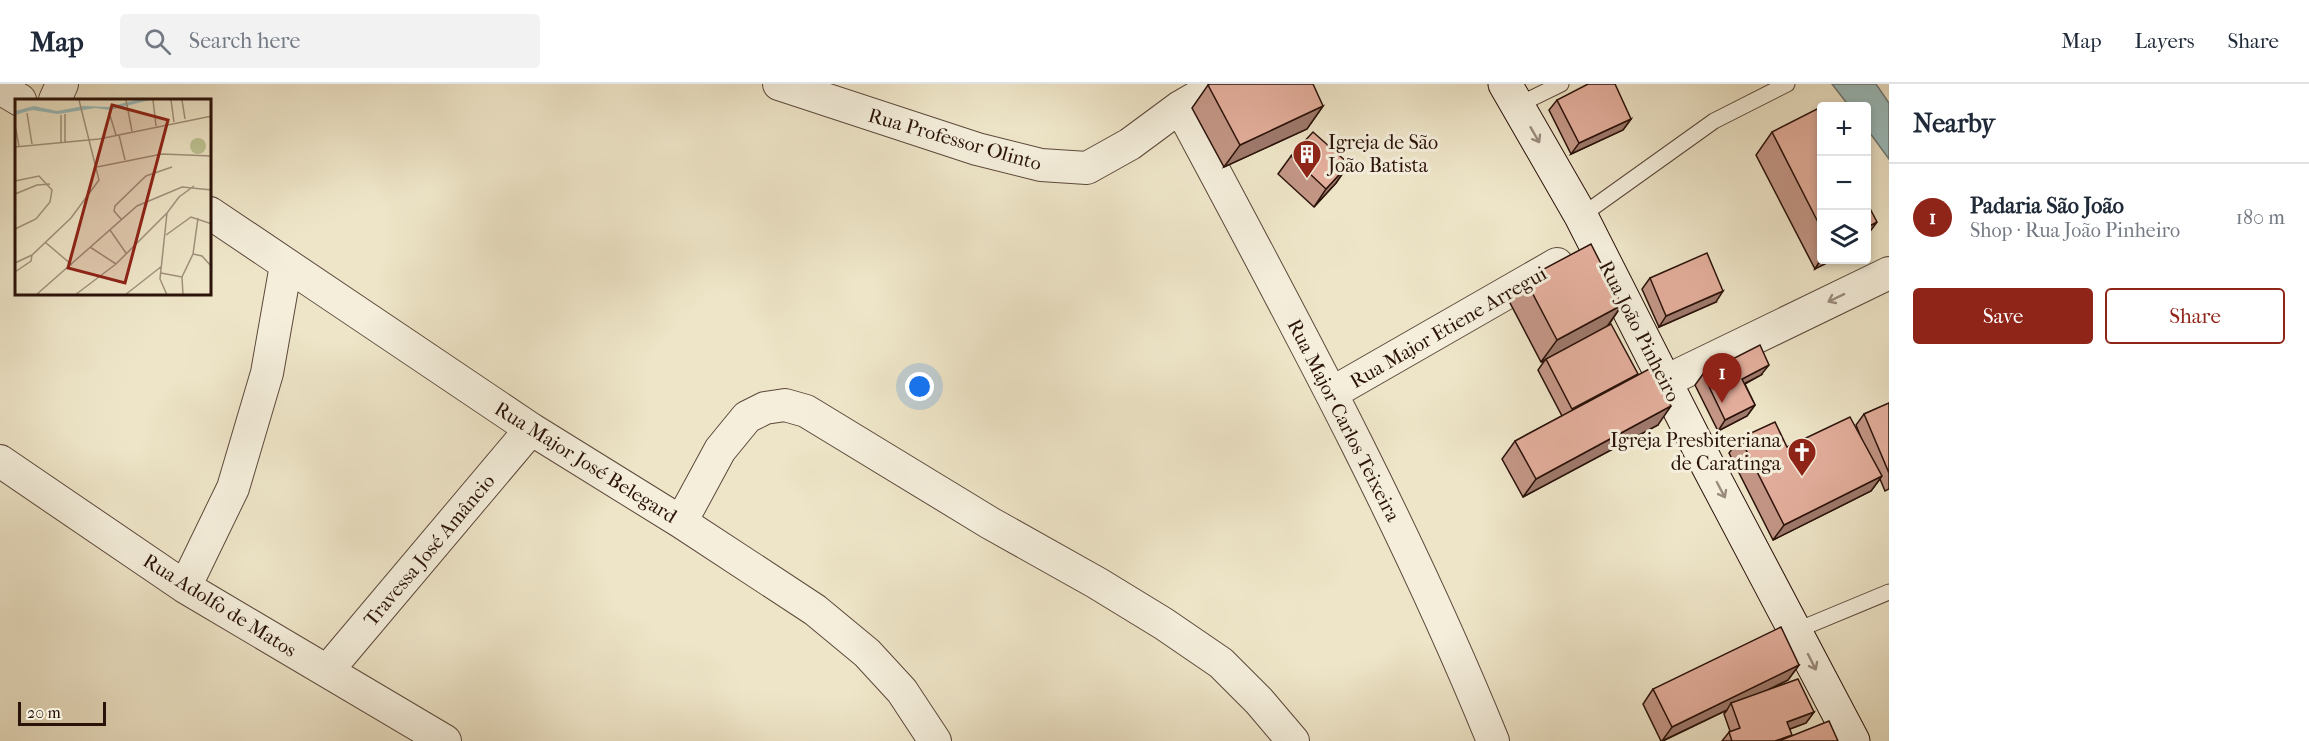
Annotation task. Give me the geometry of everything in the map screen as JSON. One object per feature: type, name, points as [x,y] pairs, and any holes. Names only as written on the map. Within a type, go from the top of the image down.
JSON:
[{"type":"main road","name":"Rua João Pinheiro","points":[[1512,95],[1588,229],[1709,468],[1853,741]]},
{"type":"street","points":[[55,99],[62,84]]},
{"type":"street","name":"Rua Professor Olinto","points":[[778,84],[977,149],[1041,165],[1087,168],[1130,144],[1180,107],[1220,84]]},
{"type":"street","points":[[0,88],[18,99]]},
{"type":"street","name":"Rua Major Carlos Teixeira","points":[[1180,107],[1332,393],[1432,597],[1493,741]]},
{"type":"street","name":"Rua Major José Belegard","points":[[212,214],[531,429],[681,522],[815,610],[867,653],[902,691],[935,741]]},
{"type":"street","name":"Rua Major Etiene Arregui","points":[[1332,393],[1588,229]]},
{"type":"street","points":[[185,587],[233,488],[267,373],[286,265]]},
{"type":"street","points":[[1666,381],[1889,273]]},
{"type":"street","points":[[681,522],[720,450],[747,417],[765,408],[785,405],[806,411],[990,523],[1097,583],[1164,624],[1221,663],[1259,701],[1293,741]]},
{"type":"street","name":"Travessa José Amâncio","points":[[327,671],[531,429]]},
{"type":"street","name":"Rua Adolfo de Matos","points":[[0,460],[185,587],[445,741]]},
{"type":"lane","points":[[1512,95],[1561,84]]},
{"type":"lane","points":[[1588,229],[1714,121],[1787,84]]},
{"type":"lane","points":[[1795,631],[1889,592]]},
{"type":"water","points":[[1832,84],[1876,84],[1889,103],[1889,159],[1871,134],[1871,102],[1846,102]]},
{"type":"building","points":[[1313,84],[1323,106],[1240,145],[1208,85]]},
{"type":"building","points":[[1588,84],[1615,84],[1631,119],[1579,143],[1557,100]]},
{"type":"building","points":[[1817,109],[1817,220],[1772,132]]},
{"type":"building","points":[[1313,132],[1349,164],[1326,189],[1291,156]]},
{"type":"building","points":[[1871,211],[1877,222],[1871,225]]},
{"type":"building","points":[[1591,244],[1622,305],[1557,340],[1525,279]]},
{"type":"building","points":[[1707,253],[1723,291],[1666,316],[1650,278]]},
{"type":"building","points":[[1611,324],[1638,374],[1572,409],[1546,359]]},
{"type":"building","points":[[1760,345],[1769,365],[1742,379],[1755,405],[1725,420],[1703,374]]},
{"type":"building","points":[[1651,368],[1671,406],[1536,479],[1515,441]]},
{"type":"building","points":[[1889,403],[1889,473],[1864,414]]},
{"type":"building","name":"Igreja Presbiteriana de Caratinga","points":[[1850,417],[1882,476],[1784,525],[1740,438],[1775,422],[1787,447]]},
{"type":"building","points":[[1781,627],[1799,665],[1672,727],[1653,689]]},
{"type":"building","points":[[1798,679],[1814,712],[1787,722],[1792,735],[1775,741],[1732,741],[1729,732],[1740,728],[1731,703]]},
{"type":"building","points":[[1829,721],[1838,741],[1779,741]]},
{"type":"place","name":"Igreja de São João Batista","points":[[1307,180]]},
{"type":"place","name":"Padaria São João","points":[[1722,403]]},
{"type":"place","name":"Igreja Presbiteriana de Caratinga","points":[[1802,478]]}]
